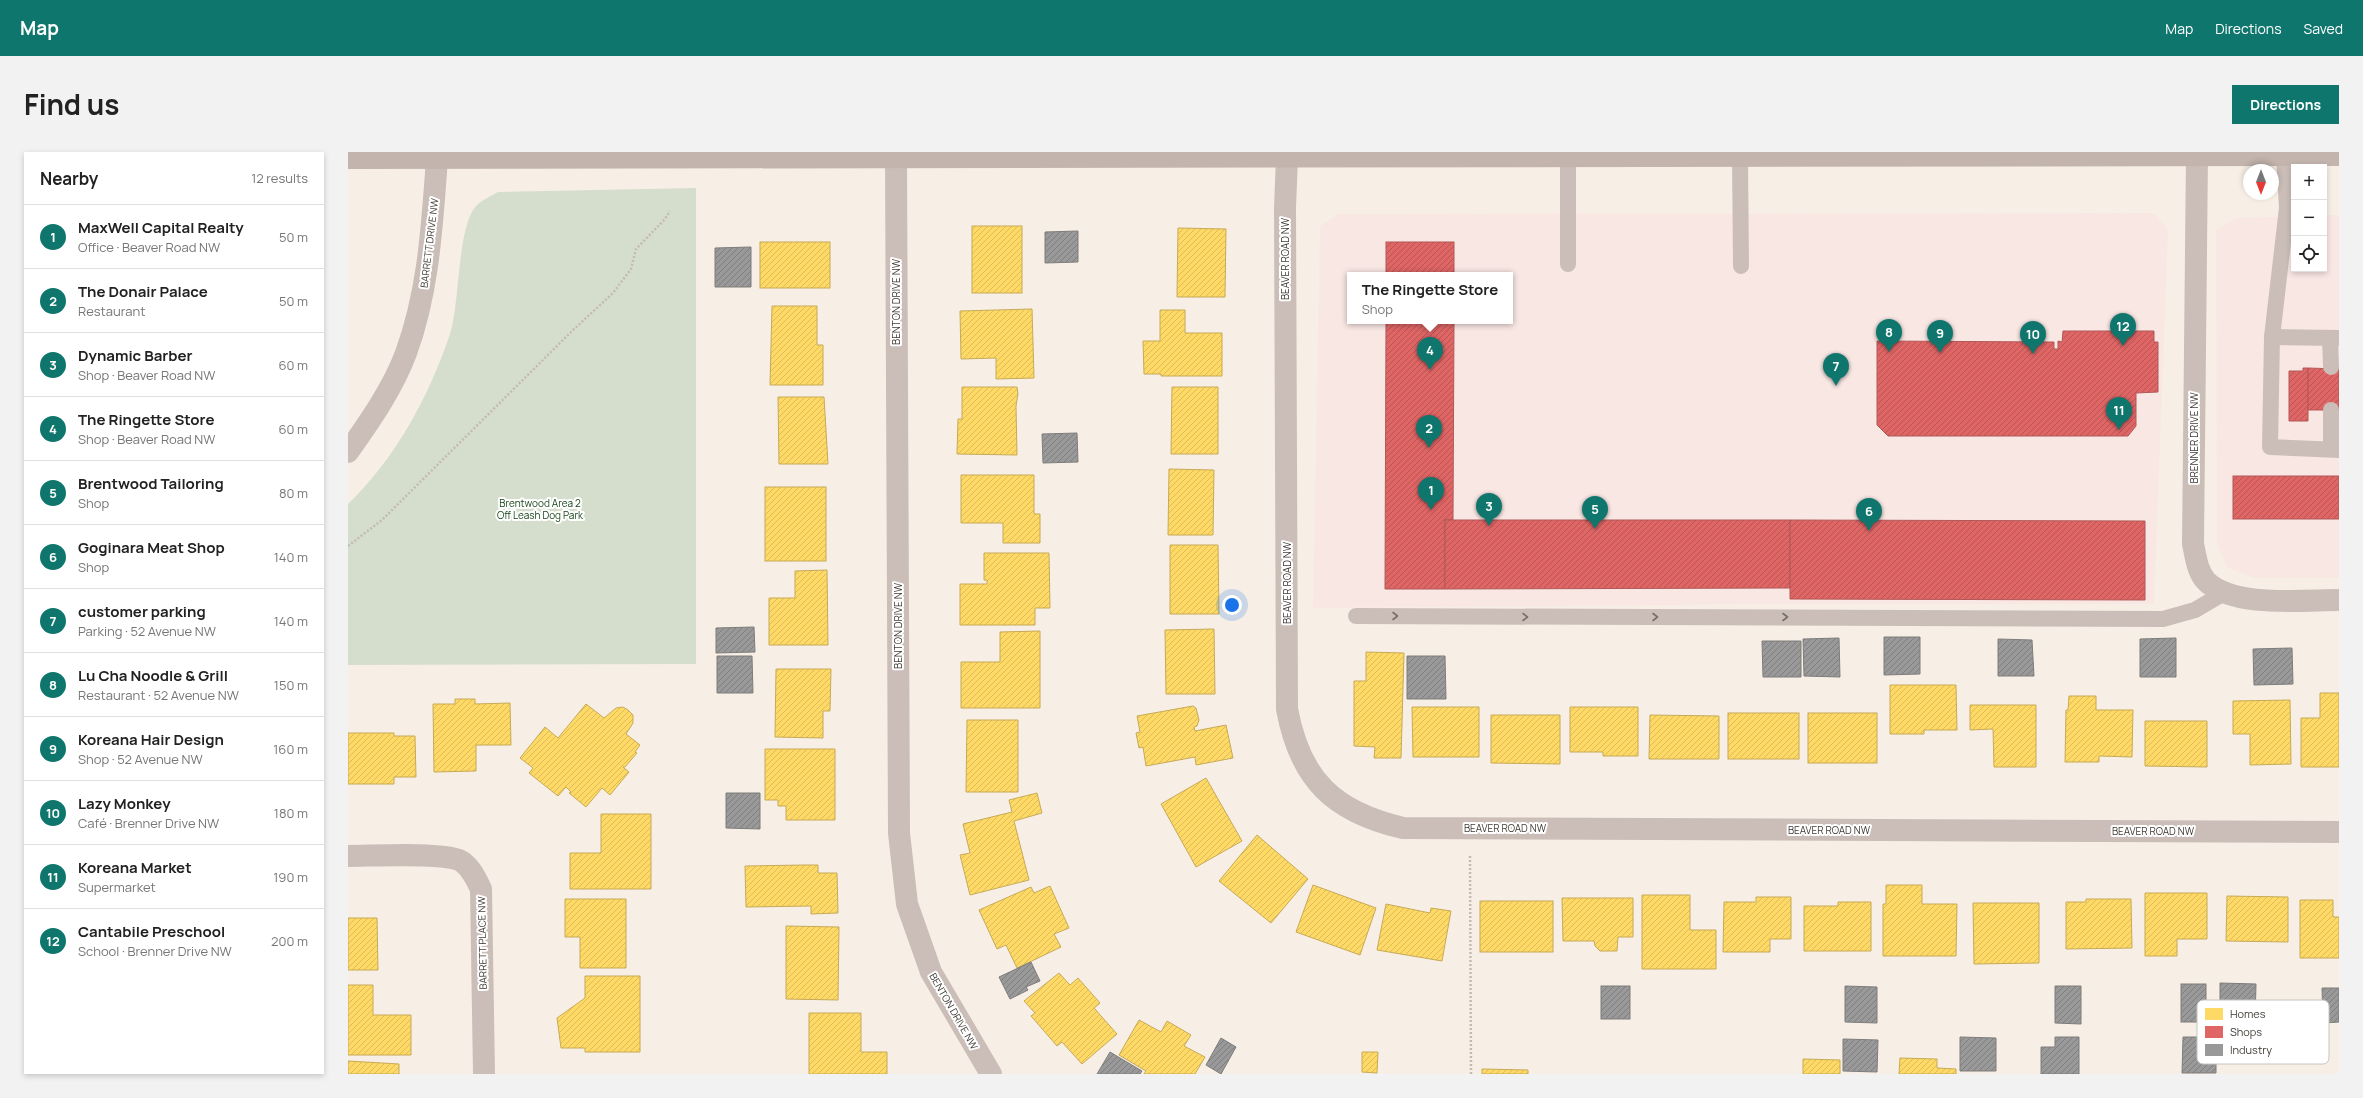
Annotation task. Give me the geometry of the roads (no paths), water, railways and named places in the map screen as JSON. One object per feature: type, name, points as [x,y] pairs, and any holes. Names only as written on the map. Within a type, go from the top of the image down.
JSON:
[{"type":"street","name":"BRENNER DRIVE NW","points":[[2197,155],[2193,544],[2197,566],[2206,581],[2224,593],[2244,599],[2339,600]]},
{"type":"street","points":[[348,158],[437,156],[1287,157],[2339,155]]},
{"type":"street","name":"BARRETT DRIVE NW","points":[[348,452],[385,396],[406,354],[418,317],[426,278],[437,156]]},
{"type":"street","name":"BENTON DRIVE NW","points":[[896,157],[899,833],[907,904],[931,972],[991,1074]]},
{"type":"street","name":"BEAVER ROAD NW","points":[[1287,157],[1287,709],[1292,734],[1299,754],[1315,779],[1328,794],[1355,813],[1376,822],[1403,828],[2339,832]]},
{"type":"street","name":"BARRETT PLACE NW","points":[[348,856],[436,856],[459,860],[471,870],[481,889],[484,1074]]},
{"type":"lane","points":[[2284,155],[2287,208],[2272,337],[2270,447],[2335,450],[2331,410]]},
{"type":"lane","points":[[1568,156],[1568,264]]},
{"type":"lane","points":[[1740,156],[1741,266]]},
{"type":"lane","points":[[2272,337],[2335,338],[2331,367]]},
{"type":"lane","points":[[1356,616],[2164,619],[2195,610],[2224,593]]},
{"type":"place","name":"Cantabile Preschool","points":[[2123,346]]},
{"type":"place","name":"Lu Cha Noodle & Grill","points":[[1889,352]]},
{"type":"place","name":"Koreana Hair Design","points":[[1940,353]]},
{"type":"place","name":"Lazy Monkey","points":[[2033,354]]},
{"type":"place","name":"The Ringette Store","points":[[1430,370]]},
{"type":"place","name":"customer parking","points":[[1836,386]]},
{"type":"place","name":"Koreana Market","points":[[2119,430]]},
{"type":"place","name":"The Donair Palace","points":[[1429,448]]},
{"type":"place","name":"MaxWell Capital Realty","points":[[1431,510]]},
{"type":"place","name":"Dynamic Barber","points":[[1489,526]]},
{"type":"place","name":"Brentwood Tailoring","points":[[1595,529]]},
{"type":"place","name":"Goginara Meat Shop","points":[[1869,531]]},
{"type":"park label","name":"Brentwood Area 2 Off Leash Dog Park","points":[[540,508]]}]
